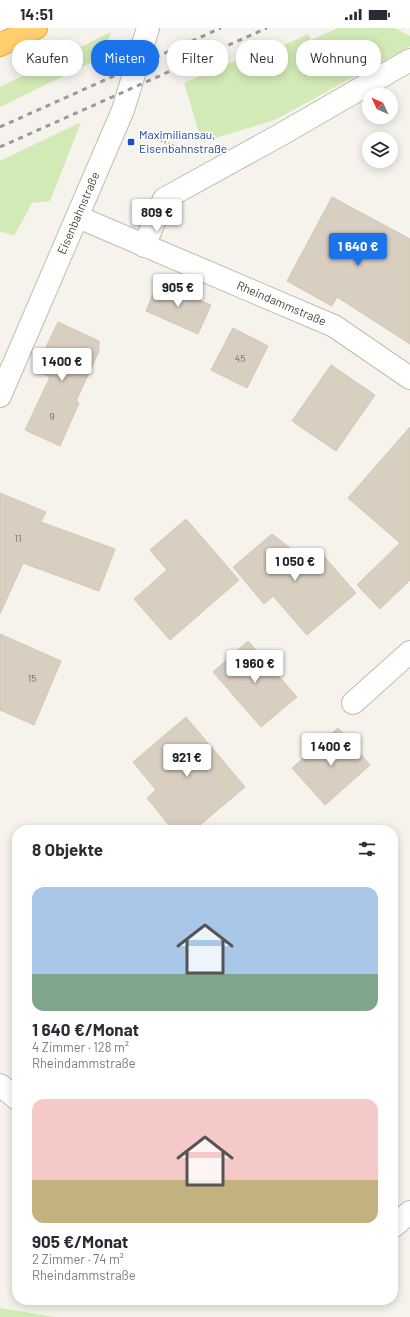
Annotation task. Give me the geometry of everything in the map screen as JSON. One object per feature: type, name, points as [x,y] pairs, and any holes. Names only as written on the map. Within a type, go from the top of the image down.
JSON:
[{"type":"highway","points":[[0,45],[36,28]]},
{"type":"street","name":"Eisenbahnstraße","points":[[0,396],[123,110],[148,28]]},
{"type":"street","points":[[144,246],[164,199],[410,60]]},
{"type":"street","name":"Rheindammstraße","points":[[78,217],[334,326],[410,378]]},
{"type":"street","points":[[353,703],[410,652]]},
{"type":"street","points":[[0,1085],[12,1095]]},
{"type":"street","points":[[398,1223],[410,1212]]},
{"type":"path","points":[[142,133],[207,159],[214,172]]},
{"type":"green space","points":[[338,28],[395,28],[410,36],[410,46],[381,62],[381,40],[311,40]]},
{"type":"green space","points":[[111,32],[108,40],[95,40]]},
{"type":"green space","points":[[308,34],[311,40],[296,40],[296,76],[355,76],[275,120],[202,142],[184,83],[200,76],[228,76],[228,64],[236,60],[236,76],[288,76],[288,43]]},
{"type":"green space","points":[[91,42],[91,63],[83,67],[83,46]]},
{"type":"green space","points":[[22,76],[64,76],[0,107],[0,87]]},
{"type":"green space","points":[[81,122],[50,201],[32,203],[14,236],[0,231],[0,161]]},
{"type":"green space","points":[[0,1308],[55,1317],[0,1317]]},
{"type":"building","points":[[332,197],[410,239],[410,344],[337,297],[332,306],[287,281]]},
{"type":"building","points":[[158,282],[211,305],[198,334],[146,311]]},
{"type":"building","points":[[58,322],[99,341],[99,351],[76,401],[79,403],[60,446],[25,430],[50,377],[35,370]]},
{"type":"building","points":[[233,328],[268,346],[247,388],[211,370]]},
{"type":"building","points":[[331,365],[375,395],[336,451],[292,421]]},
{"type":"building","points":[[410,427],[410,580],[380,609],[357,585],[400,543],[348,498]]},
{"type":"building","points":[[0,493],[46,512],[41,522],[115,549],[99,591],[23,563],[0,614]]},
{"type":"building","points":[[186,519],[239,580],[170,640],[134,599],[167,570],[150,550]]},
{"type":"building","points":[[272,534],[298,554],[303,549],[314,562],[322,554],[356,593],[307,635],[273,596],[264,604],[233,567]]},
{"type":"building","points":[[0,634],[61,661],[34,725],[0,710]]},
{"type":"building","points":[[248,641],[297,697],[261,727],[213,672]]},
{"type":"building","points":[[186,717],[245,787],[200,825],[169,825],[147,798],[156,790],[133,762]]},
{"type":"building","points":[[338,728],[370,765],[325,805],[292,768]]},
{"type":"railway","points":[[0,127],[221,28]]},
{"type":"railway","points":[[0,147],[267,28]]},
{"type":"place","name":"Maximiliansau, Eisenbahnstraße","points":[[131,142]]}]
